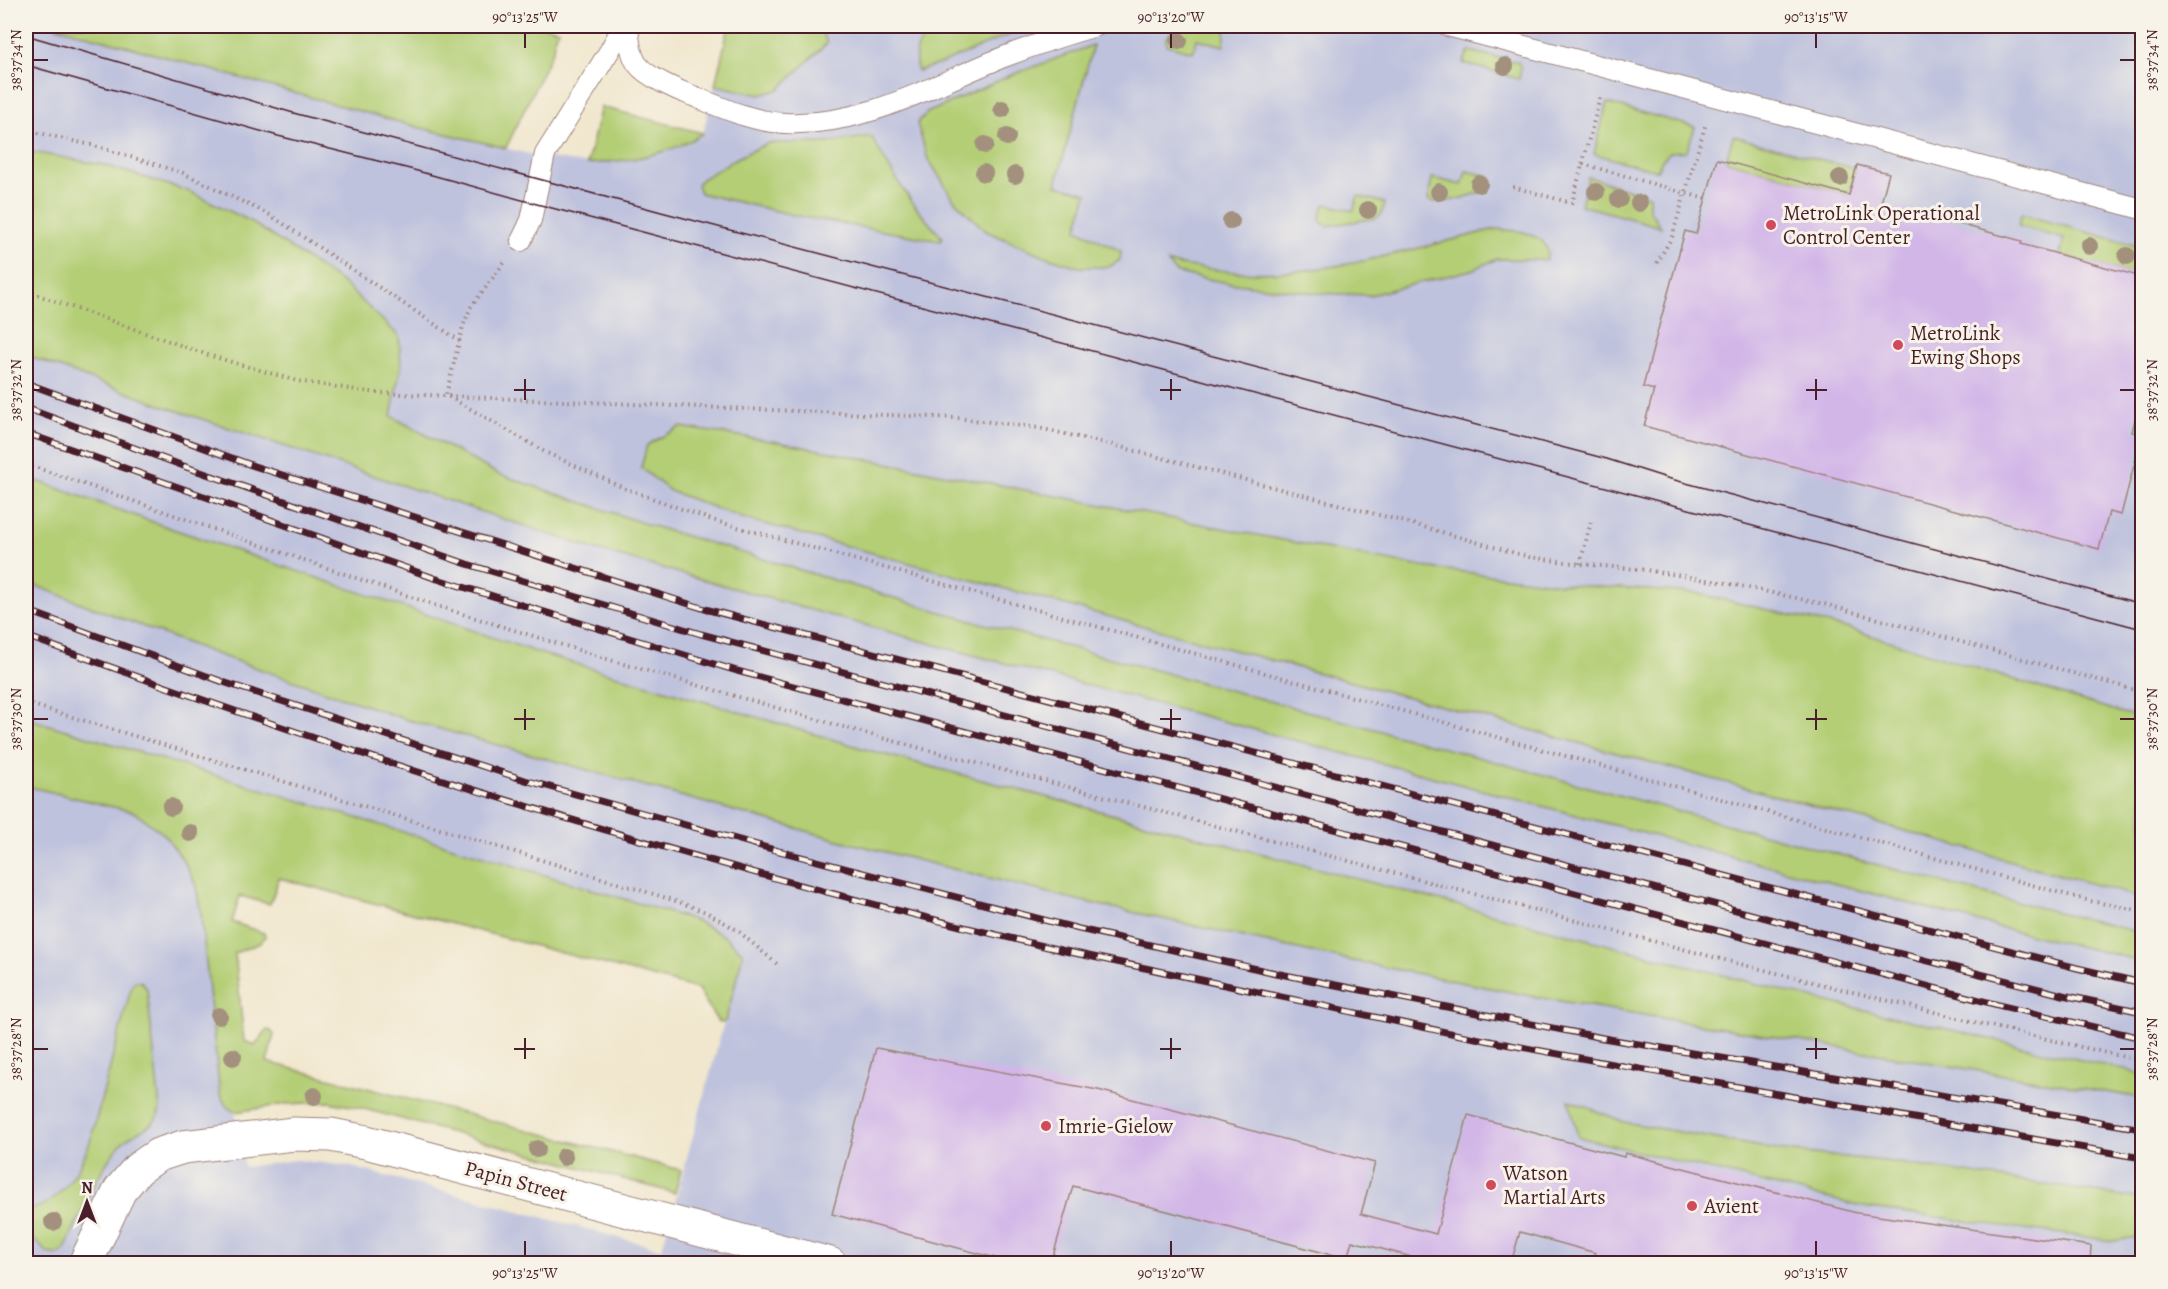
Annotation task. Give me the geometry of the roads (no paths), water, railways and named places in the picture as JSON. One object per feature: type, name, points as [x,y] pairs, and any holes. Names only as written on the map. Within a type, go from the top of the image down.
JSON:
[{"type":"street","name":"Papin Street","points":[[85,1263],[120,1191],[138,1168],[158,1155],[183,1147],[294,1134],[331,1135],[463,1167],[830,1263]]},
{"type":"lane","points":[[521,241],[531,220],[545,154],[623,26]]},
{"type":"lane","points":[[628,26],[630,45],[638,65],[660,81],[744,116],[783,123],[802,123],[824,122],[896,104],[1001,58],[1066,34],[1096,26]]},
{"type":"lane","points":[[1448,26],[2142,209]]},
{"type":"tram line","points":[[26,35],[297,114],[665,213],[1607,459],[1667,478],[2142,604]]},
{"type":"tram line","points":[[26,65],[278,136],[410,169],[2142,629]]},
{"type":"railway","points":[[26,383],[254,466],[705,609],[2077,968],[2142,983]]},
{"type":"railway","points":[[26,408],[189,468],[467,564],[701,634],[1893,952],[2063,995],[2142,1012]]},
{"type":"railway","points":[[26,433],[434,578],[737,671],[2002,1006],[2142,1038]]},
{"type":"railway","points":[[26,610],[226,683],[525,780],[775,850],[1079,929],[1280,974],[1603,1038],[2142,1129]]},
{"type":"railway","points":[[26,636],[411,770],[671,849],[933,919],[1065,951],[1474,1038],[2142,1158]]},
{"type":"place","name":"MetroLink Operational Control Center","points":[[1771,225]]},
{"type":"place","name":"MetroLink Ewing Shops","points":[[1898,345]]},
{"type":"place","name":"Imrie-Gielow","points":[[1046,1126]]},
{"type":"place","name":"Watson Martial Arts","points":[[1491,1185]]},
{"type":"place","name":"Avient","points":[[1692,1206]]}]
